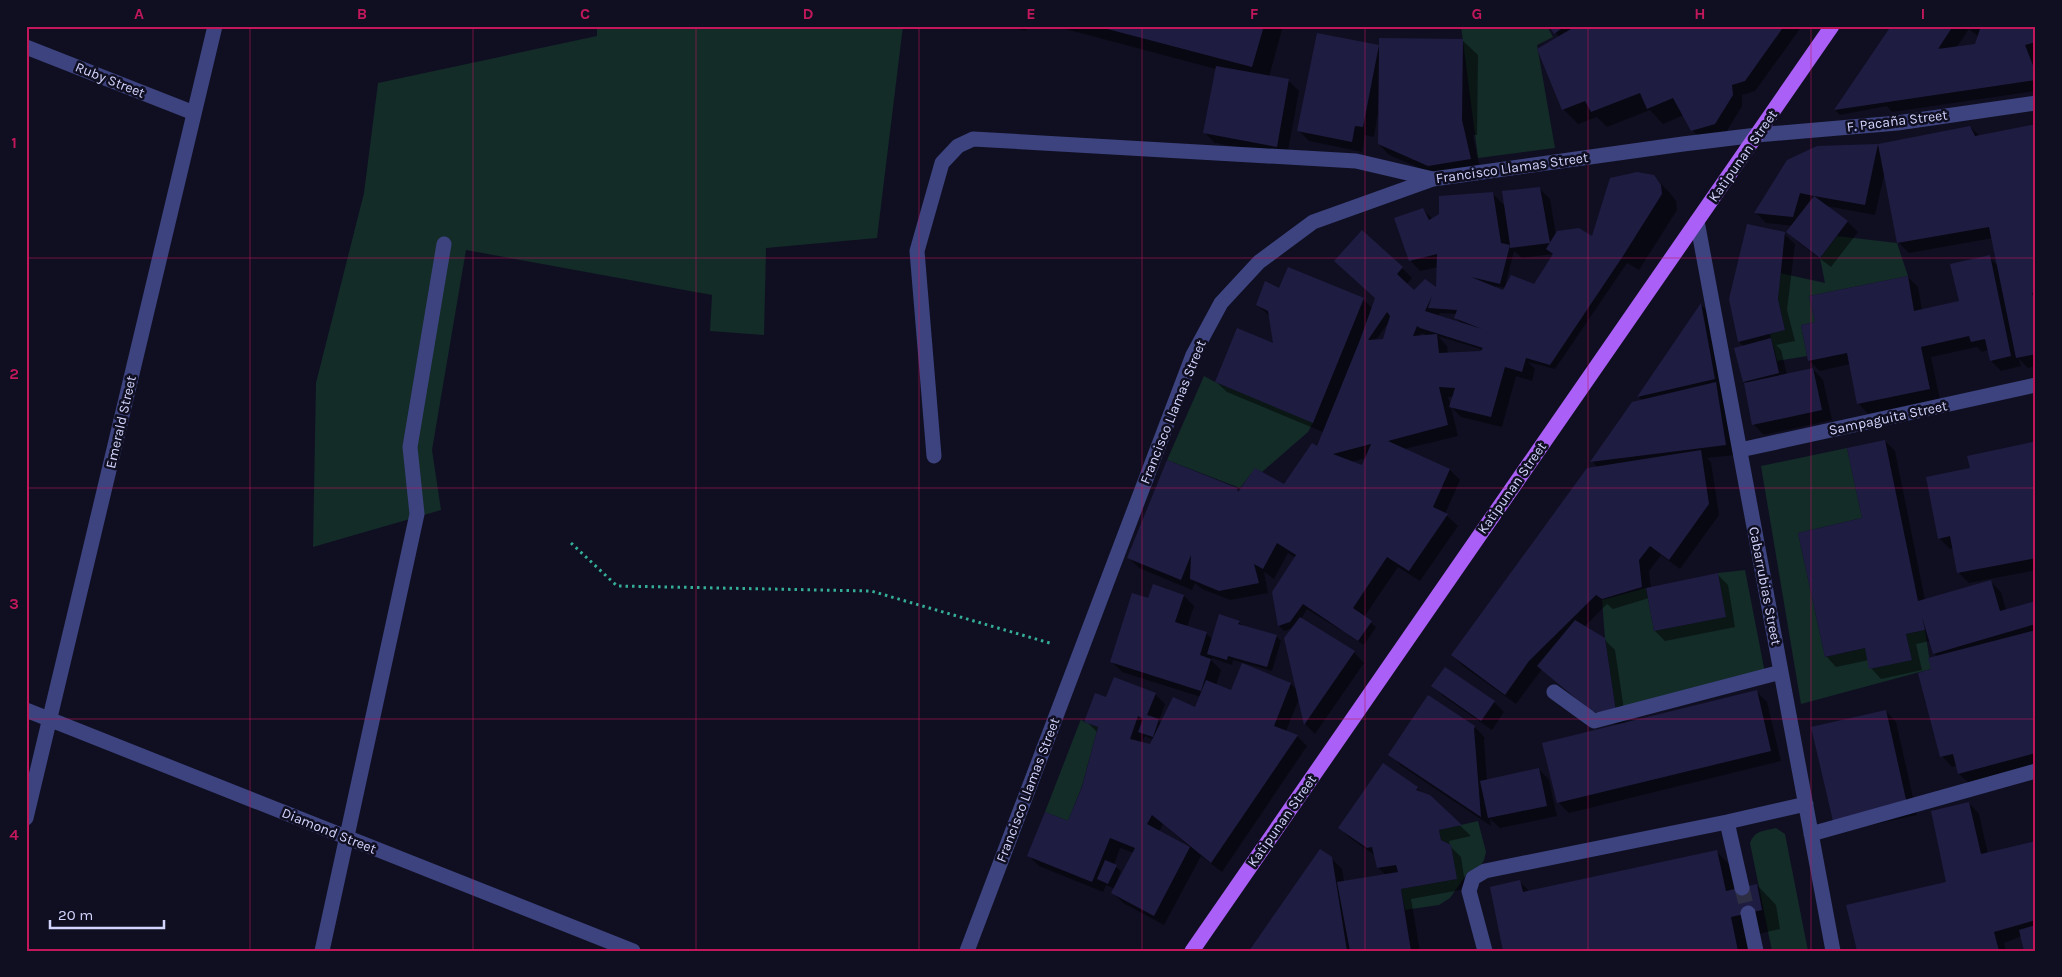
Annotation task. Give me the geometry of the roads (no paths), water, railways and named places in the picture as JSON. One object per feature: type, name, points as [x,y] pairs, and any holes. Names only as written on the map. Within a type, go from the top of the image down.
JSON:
[{"type":"main road","name":"Katipunan Street","points":[[1192,951],[1832,26]]},
{"type":"street","name":"Emerald Street","points":[[26,818],[215,26]]},
{"type":"street","name":"Ruby Street","points":[[26,47],[194,114]]},
{"type":"street","name":"F. Pacaña Street","points":[[1757,135],[1897,123],[2036,103]]},
{"type":"street","name":"Francisco Llamas Street","points":[[967,951],[1193,355],[1221,302],[1260,262],[1313,222],[1433,178],[1757,135]]},
{"type":"street","points":[[934,456],[917,251],[942,164],[958,146],[972,139],[1356,161],[1433,178]]},
{"type":"street","name":"Cabarrubias Street","points":[[1697,222],[1833,951]]},
{"type":"street","points":[[322,951],[418,514],[410,447],[444,244]]},
{"type":"street","name":"Sampaguita Street","points":[[1740,450],[2036,385]]},
{"type":"street","points":[[1554,692],[1594,721],[1782,672]]},
{"type":"street","name":"Diamond Street","points":[[26,710],[633,951]]},
{"type":"street","points":[[1812,834],[2036,771]]},
{"type":"street","points":[[1485,951],[1469,891],[1473,878],[1485,871],[1806,804]]},
{"type":"street","points":[[1727,822],[1742,888]]},
{"type":"street","points":[[1748,913],[1756,951]]},
{"type":"tunnel","points":[[1742,888],[1748,913]]}]
